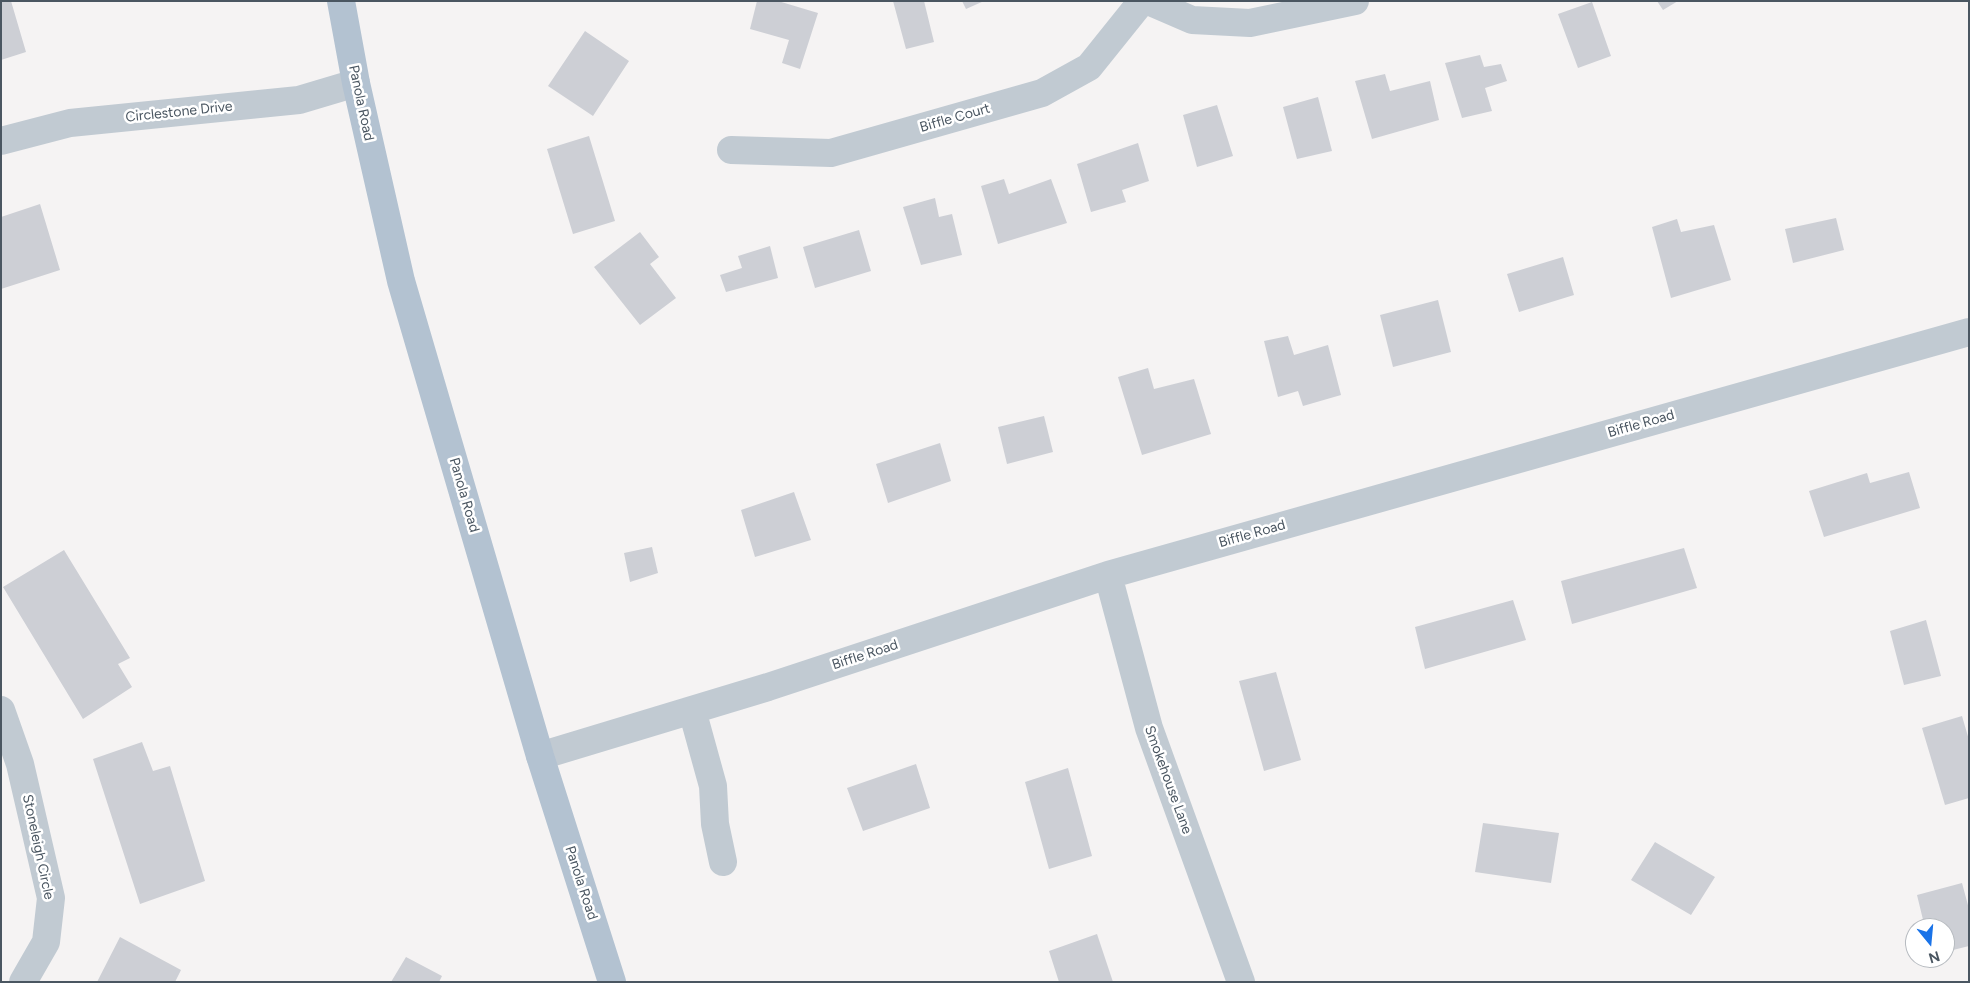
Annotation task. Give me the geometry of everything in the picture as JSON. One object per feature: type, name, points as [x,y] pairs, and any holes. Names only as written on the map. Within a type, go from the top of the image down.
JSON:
[{"type":"main road","name":"Panola Road","points":[[340,1],[356,83],[402,281],[540,756],[610,980]]},
{"type":"street","name":"Biffle Court","points":[[731,150],[831,154],[1042,93],[1089,67],[1142,1]]},
{"type":"street","points":[[1148,1],[1192,20],[1250,23],[1355,1]]},
{"type":"street","name":"Circlestone Drive","points":[[1,140],[70,123],[299,100],[356,83]]},
{"type":"street","name":"Biffle Road","points":[[540,756],[768,687],[1108,575],[1969,332]]},
{"type":"street","name":"Smokehouse Lane","points":[[1108,575],[1149,728],[1241,982]]},
{"type":"street","name":"Stoneleigh Circle","points":[[1,710],[20,764],[51,898],[46,942],[23,982]]},
{"type":"street","points":[[692,710],[714,786],[715,824],[723,862]]},
{"type":"building","points":[[1,1],[11,1],[26,52],[1,60]]},
{"type":"building","points":[[757,1],[778,1],[818,13],[800,69],[782,63],[789,40],[750,29]]},
{"type":"building","points":[[893,1],[924,1],[934,42],[906,49]]},
{"type":"building","points":[[962,1],[984,1],[966,9]]},
{"type":"building","points":[[1657,1],[1678,1],[1663,10]]},
{"type":"building","points":[[1592,2],[1611,56],[1578,68],[1558,14]]},
{"type":"building","points":[[585,31],[629,61],[593,116],[548,86]]},
{"type":"building","points":[[1480,55],[1484,67],[1501,64],[1507,81],[1485,88],[1492,111],[1462,118],[1445,63]]},
{"type":"building","points":[[1385,74],[1390,91],[1430,81],[1439,120],[1372,139],[1355,81]]},
{"type":"building","points":[[1318,97],[1332,151],[1297,159],[1283,107]]},
{"type":"building","points":[[1217,105],[1233,156],[1197,167],[1183,115]]},
{"type":"building","points":[[589,136],[615,221],[573,234],[547,149]]},
{"type":"building","points":[[1138,143],[1149,181],[1122,190],[1126,202],[1091,212],[1077,164]]},
{"type":"building","points":[[1004,179],[1009,194],[1051,179],[1067,223],[998,244],[981,186]]},
{"type":"building","points":[[935,198],[939,217],[952,214],[962,255],[921,265],[903,207]]},
{"type":"building","points":[[40,204],[60,270],[1,289],[1,217]]},
{"type":"building","points":[[1836,218],[1844,250],[1793,263],[1785,229]]},
{"type":"building","points":[[1677,219],[1681,232],[1714,225],[1731,280],[1671,298],[1652,227]]},
{"type":"building","points":[[859,230],[871,271],[815,288],[803,247]]},
{"type":"building","points":[[640,232],[659,257],[650,264],[676,298],[640,325],[594,267]]},
{"type":"building","points":[[770,246],[778,278],[726,292],[720,275],[742,268],[738,256]]},
{"type":"building","points":[[1563,257],[1574,295],[1519,312],[1507,274]]},
{"type":"building","points":[[1438,300],[1451,352],[1393,367],[1380,315]]},
{"type":"building","points":[[1288,336],[1294,355],[1328,345],[1341,395],[1303,406],[1298,391],[1278,397],[1264,341]]},
{"type":"building","points":[[1148,368],[1154,389],[1194,379],[1211,434],[1142,455],[1118,377]]},
{"type":"building","points":[[1044,416],[1053,452],[1007,464],[998,427]]},
{"type":"building","points":[[940,443],[951,481],[888,503],[876,464]]},
{"type":"building","points":[[1909,472],[1920,508],[1824,537],[1809,491],[1867,473],[1870,483]]},
{"type":"building","points":[[794,492],[811,540],[755,557],[741,510]]},
{"type":"building","points":[[652,547],[658,573],[630,582],[624,553]]},
{"type":"building","points":[[1684,548],[1697,588],[1572,624],[1561,581]]},
{"type":"building","points":[[64,550],[130,658],[118,664],[132,687],[83,719],[3,587]]},
{"type":"building","points":[[1513,600],[1526,640],[1425,669],[1415,627]]},
{"type":"building","points":[[1926,620],[1941,676],[1904,685],[1890,631]]},
{"type":"building","points":[[1276,672],[1301,760],[1264,771],[1239,681]]},
{"type":"building","points":[[1962,716],[1969,740],[1969,798],[1945,805],[1922,728]]},
{"type":"building","points":[[142,742],[153,771],[170,766],[205,881],[140,904],[93,759]]},
{"type":"building","points":[[916,764],[930,808],[863,831],[847,788]]},
{"type":"building","points":[[1068,768],[1092,856],[1049,869],[1025,782]]},
{"type":"building","points":[[1483,823],[1559,833],[1551,883],[1475,872]]},
{"type":"building","points":[[1655,842],[1715,877],[1691,915],[1631,880]]},
{"type":"building","points":[[1962,883],[1969,909],[1969,946],[1955,950],[1955,918],[1923,918],[1917,895]]},
{"type":"building","points":[[1097,934],[1113,982],[1059,982],[1049,951]]},
{"type":"building","points":[[120,937],[181,970],[175,982],[97,982]]},
{"type":"building","points":[[406,957],[442,976],[439,982],[391,982]]}]
